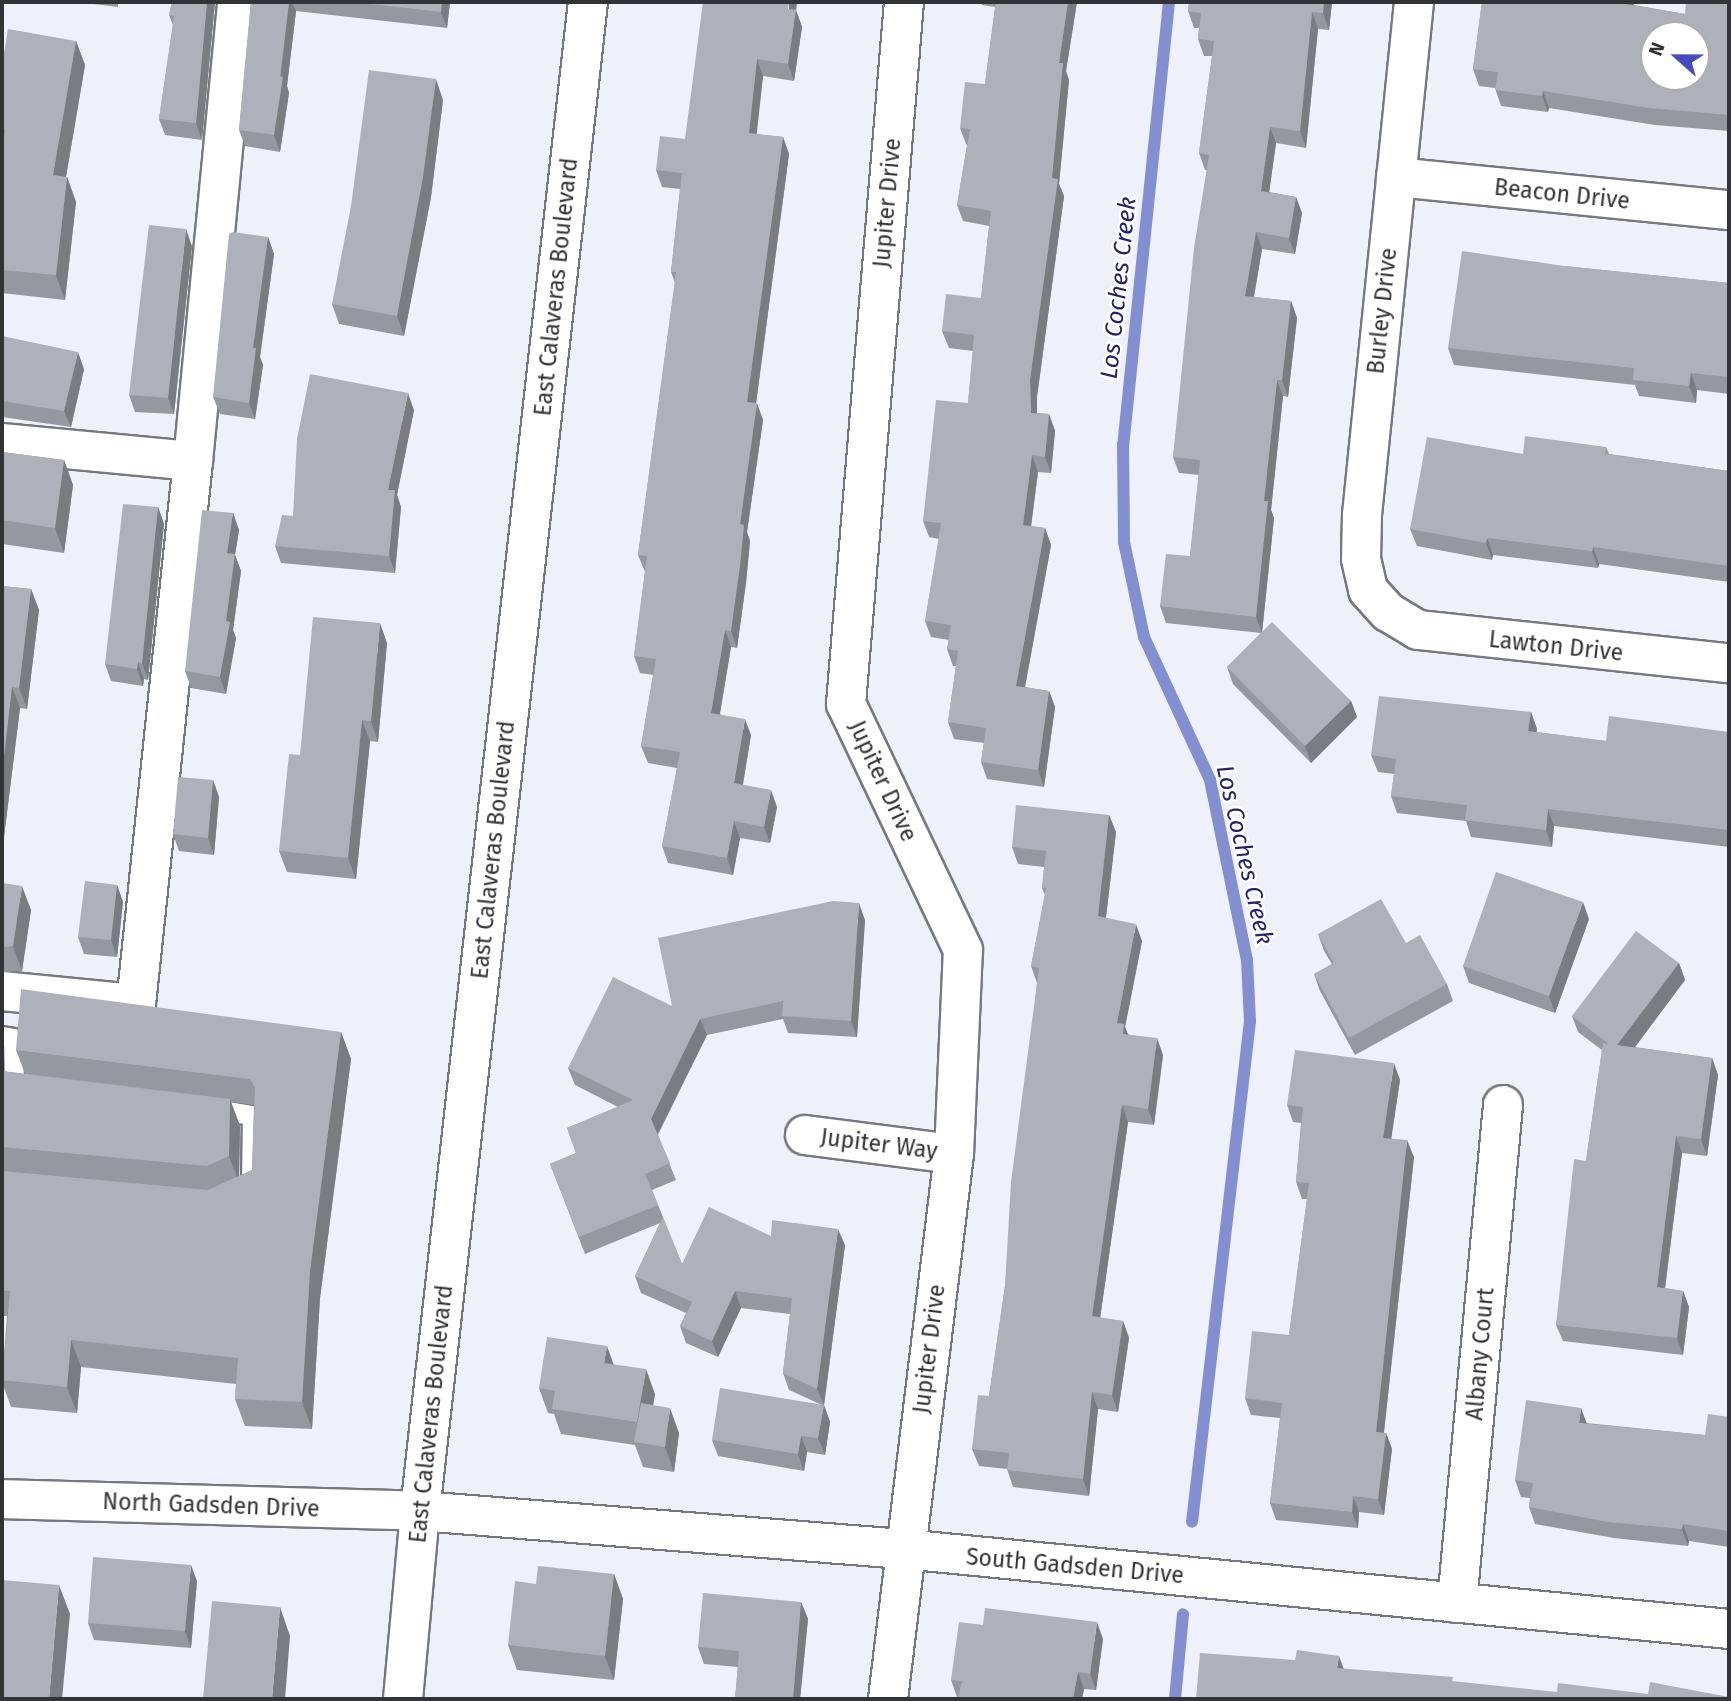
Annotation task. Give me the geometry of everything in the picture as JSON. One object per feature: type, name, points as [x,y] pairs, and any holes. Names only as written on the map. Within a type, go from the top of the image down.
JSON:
[{"type":"street","points":[[2,991],[136,1004],[193,461],[237,2]]},
{"type":"street","name":"East Calaveras Boulevard","points":[[403,1699],[420,1511],[588,2]]},
{"type":"street","name":"Jupiter Drive","points":[[888,1699],[903,1549],[954,1154],[963,950],[846,704],[904,2]]},
{"type":"street","name":"Burley Drive","points":[[1388,612],[1368,590],[1361,559],[1414,2]]},
{"type":"street","name":"Beacon Drive","points":[[1396,177],[1729,210]]},
{"type":"street","points":[[2,443],[193,461]]},
{"type":"street","name":"Lawton Drive","points":[[1388,612],[1418,630],[1452,636],[1729,663]]},
{"type":"street","name":"Albany Court","points":[[1457,1603],[1503,1105]]},
{"type":"street","name":"Jupiter Way","points":[[805,1135],[954,1154]]},
{"type":"street","name":"North Gadsden Drive","points":[[2,1499],[420,1511]]},
{"type":"street","name":"South Gadsden Drive","points":[[420,1511],[903,1549],[1729,1629]]},
{"type":"lane","points":[[2,1036],[13,1038],[8,1086],[40,1090]]},
{"type":"lane","points":[[182,1105],[252,1115],[251,1191],[229,1203]]},
{"type":"building","points":[[172,2],[207,2],[196,123],[159,119],[174,16],[169,15]]},
{"type":"building","points":[[251,2],[289,2],[280,76],[283,77],[274,135],[239,130]]},
{"type":"building","points":[[353,2],[442,2],[441,12]]},
{"type":"building","points":[[703,2],[789,2],[788,9],[796,10],[788,64],[757,59],[749,133],[783,137],[747,402],[757,403],[740,524],[744,525],[740,566],[731,631],[725,630],[711,713],[745,719],[734,783],[771,790],[764,827],[734,821],[727,858],[662,846],[680,752],[641,746],[656,659],[634,656],[647,556],[638,555],[676,272],[671,272],[682,173],[656,170],[660,136],[685,139]]},
{"type":"building","points":[[996,2],[1068,2],[1059,63],[1063,63],[1052,178],[1058,179],[1030,380],[1031,413],[1049,414],[1045,457],[1032,455],[1023,525],[1045,528],[1016,686],[1049,691],[1038,770],[981,762],[986,728],[948,722],[958,651],[947,649],[951,625],[925,621],[941,523],[923,521],[936,400],[968,403],[974,335],[942,331],[946,294],[981,298],[991,211],[957,205],[970,129],[960,128],[965,82],[985,84]]},
{"type":"building","points":[[1189,2],[1324,2],[1323,13],[1312,12],[1300,131],[1270,127],[1261,191],[1296,197],[1289,238],[1256,232],[1245,296],[1291,301],[1282,380],[1277,380],[1264,501],[1268,501],[1256,617],[1160,606],[1166,554],[1190,556],[1200,460],[1173,457],[1194,248],[1209,155],[1199,153],[1214,41],[1198,39],[1201,13],[1188,11]]},
{"type":"building","points":[[1482,2],[1625,2],[1685,14],[1686,2],[1729,2],[1729,115],[1649,108],[1543,91],[1542,96],[1495,90],[1498,72],[1473,69]]},
{"type":"building","points":[[8,29],[76,41],[53,175],[67,177],[56,275],[2,270],[2,154],[5,129],[2,129],[2,66]]},
{"type":"building","points":[[369,70],[436,79],[423,177],[397,316],[332,304],[351,206]]},
{"type":"building","points":[[149,225],[186,229],[168,398],[129,395]]},
{"type":"building","points":[[233,232],[268,237],[253,348],[256,348],[249,403],[213,397],[229,234]]},
{"type":"building","points":[[1462,251],[1564,266],[1729,283],[1729,377],[1691,373],[1689,386],[1633,380],[1634,368],[1448,348]]},
{"type":"building","points":[[2,336],[78,352],[64,411],[2,401]]},
{"type":"building","points":[[310,374],[408,393],[388,490],[395,490],[389,556],[275,546],[282,515],[293,516],[297,439]]},
{"type":"building","points":[[1525,436],[1606,447],[1605,454],[1729,471],[1729,566],[1593,547],[1592,551],[1487,538],[1486,543],[1410,529],[1427,437],[1523,454]]},
{"type":"building","points":[[2,452],[64,460],[55,528],[2,520]]},
{"type":"building","points":[[123,504],[158,507],[142,663],[138,662],[137,669],[105,664]]},
{"type":"building","points":[[202,510],[233,513],[227,553],[235,554],[226,621],[230,622],[220,677],[185,671]]},
{"type":"building","points":[[2,586],[31,589],[19,688],[12,687],[2,773]]},
{"type":"building","points":[[313,617],[380,623],[371,721],[362,720],[348,858],[279,851],[289,754],[300,755]]},
{"type":"building","points":[[1272,622],[1351,701],[1305,746],[1227,667]]},
{"type":"building","points":[[1379,696],[1531,712],[1528,731],[1606,741],[1609,716],[1729,732],[1729,830],[1548,809],[1546,830],[1465,820],[1467,805],[1391,796],[1396,759],[1371,755]]},
{"type":"building","points":[[178,777],[213,780],[208,838],[173,834]]},
{"type":"building","points":[[1016,805],[1109,815],[1098,916],[1136,924],[1117,1023],[1124,1024],[1123,1034],[1157,1038],[1148,1109],[1122,1105],[1092,1316],[1123,1321],[1112,1395],[1092,1392],[1083,1479],[1007,1470],[1009,1453],[972,1449],[978,1395],[989,1396],[1005,1286],[1011,1182],[1039,968],[1031,966],[1046,888],[1042,888],[1046,851],[1012,847]]},
{"type":"building","points":[[1496,872],[1583,902],[1549,996],[1463,966]]},
{"type":"building","points":[[85,881],[117,885],[111,940],[78,937]]},
{"type":"building","points":[[2,883],[22,886],[13,946],[2,947]]},
{"type":"building","points":[[1381,899],[1406,943],[1420,935],[1447,984],[1349,1038],[1314,974],[1334,963],[1318,934]]},
{"type":"building","points":[[833,901],[859,903],[851,1021],[782,1016],[783,1001],[700,1019],[651,1119],[670,1163],[645,1174],[658,1205],[579,1237],[550,1164],[576,1153],[567,1128],[633,1100],[568,1068],[613,977],[672,1006],[658,938]]},
{"type":"building","points":[[1636,931],[1679,963],[1617,1045],[1712,1058],[1701,1139],[1676,1136],[1657,1287],[1683,1291],[1677,1338],[1556,1325],[1574,1159],[1586,1161],[1603,1043],[1609,1044],[1572,1016]]},
{"type":"building","points":[[21,989],[341,1032],[310,1271],[302,1402],[235,1399],[238,1358],[71,1340],[67,1387],[2,1380],[10,1291],[2,1290],[2,1171],[208,1190],[252,1170],[255,1088],[250,1079],[16,1050]]},
{"type":"building","points":[[1295,1050],[1394,1063],[1383,1138],[1407,1140],[1376,1432],[1386,1433],[1378,1499],[1353,1496],[1352,1512],[1270,1503],[1282,1403],[1245,1398],[1252,1331],[1289,1335],[1309,1183],[1296,1182],[1303,1107],[1287,1105]]},
{"type":"building","points":[[2,1071],[230,1099],[229,1156],[207,1166],[2,1147]]},
{"type":"building","points":[[709,1207],[771,1236],[772,1220],[838,1229],[817,1389],[783,1373],[792,1298],[735,1291],[712,1341],[680,1326],[692,1302],[635,1276],[663,1217],[682,1264]]},
{"type":"building","points":[[547,1337],[607,1346],[604,1363],[646,1369],[637,1422],[552,1409],[555,1391],[539,1388]]},
{"type":"building","points":[[720,1388],[824,1405],[818,1438],[801,1436],[798,1454],[712,1440]]},
{"type":"building","points":[[1526,1400],[1581,1408],[1579,1423],[1705,1435],[1708,1414],[1729,1417],[1729,1531],[1683,1524],[1682,1529],[1608,1522],[1529,1507],[1533,1483],[1515,1480]]},
{"type":"building","points":[[641,1403],[670,1408],[665,1447],[634,1442]]},
{"type":"building","points":[[93,1557],[191,1565],[185,1631],[88,1623]]},
{"type":"building","points":[[538,1566],[614,1574],[605,1656],[508,1645],[515,1581],[536,1584]]},
{"type":"building","points":[[2,1580],[59,1585],[49,1699],[2,1699]]},
{"type":"building","points":[[703,1593],[801,1602],[793,1699],[735,1699],[739,1651],[698,1647]]},
{"type":"building","points":[[212,1601],[280,1607],[272,1699],[203,1699]]},
{"type":"building","points":[[985,1608],[1097,1622],[1090,1674],[1078,1672],[1073,1699],[958,1699],[962,1681],[951,1680],[959,1622],[983,1625]]},
{"type":"building","points":[[1297,1650],[1339,1656],[1337,1668],[1453,1677],[1452,1681],[1557,1692],[1558,1683],[1648,1694],[1650,1682],[1729,1699],[1196,1699],[1200,1653],[1295,1660]]},
{"type":"waterway","name":"Los Coches Creek","points":[[1169,2],[1123,444],[1124,542],[1144,637],[1210,780],[1247,960],[1250,1021],[1192,1522]]},
{"type":"waterway","name":"Los Coches Creek","points":[[1175,1699],[1183,1614]]}]
